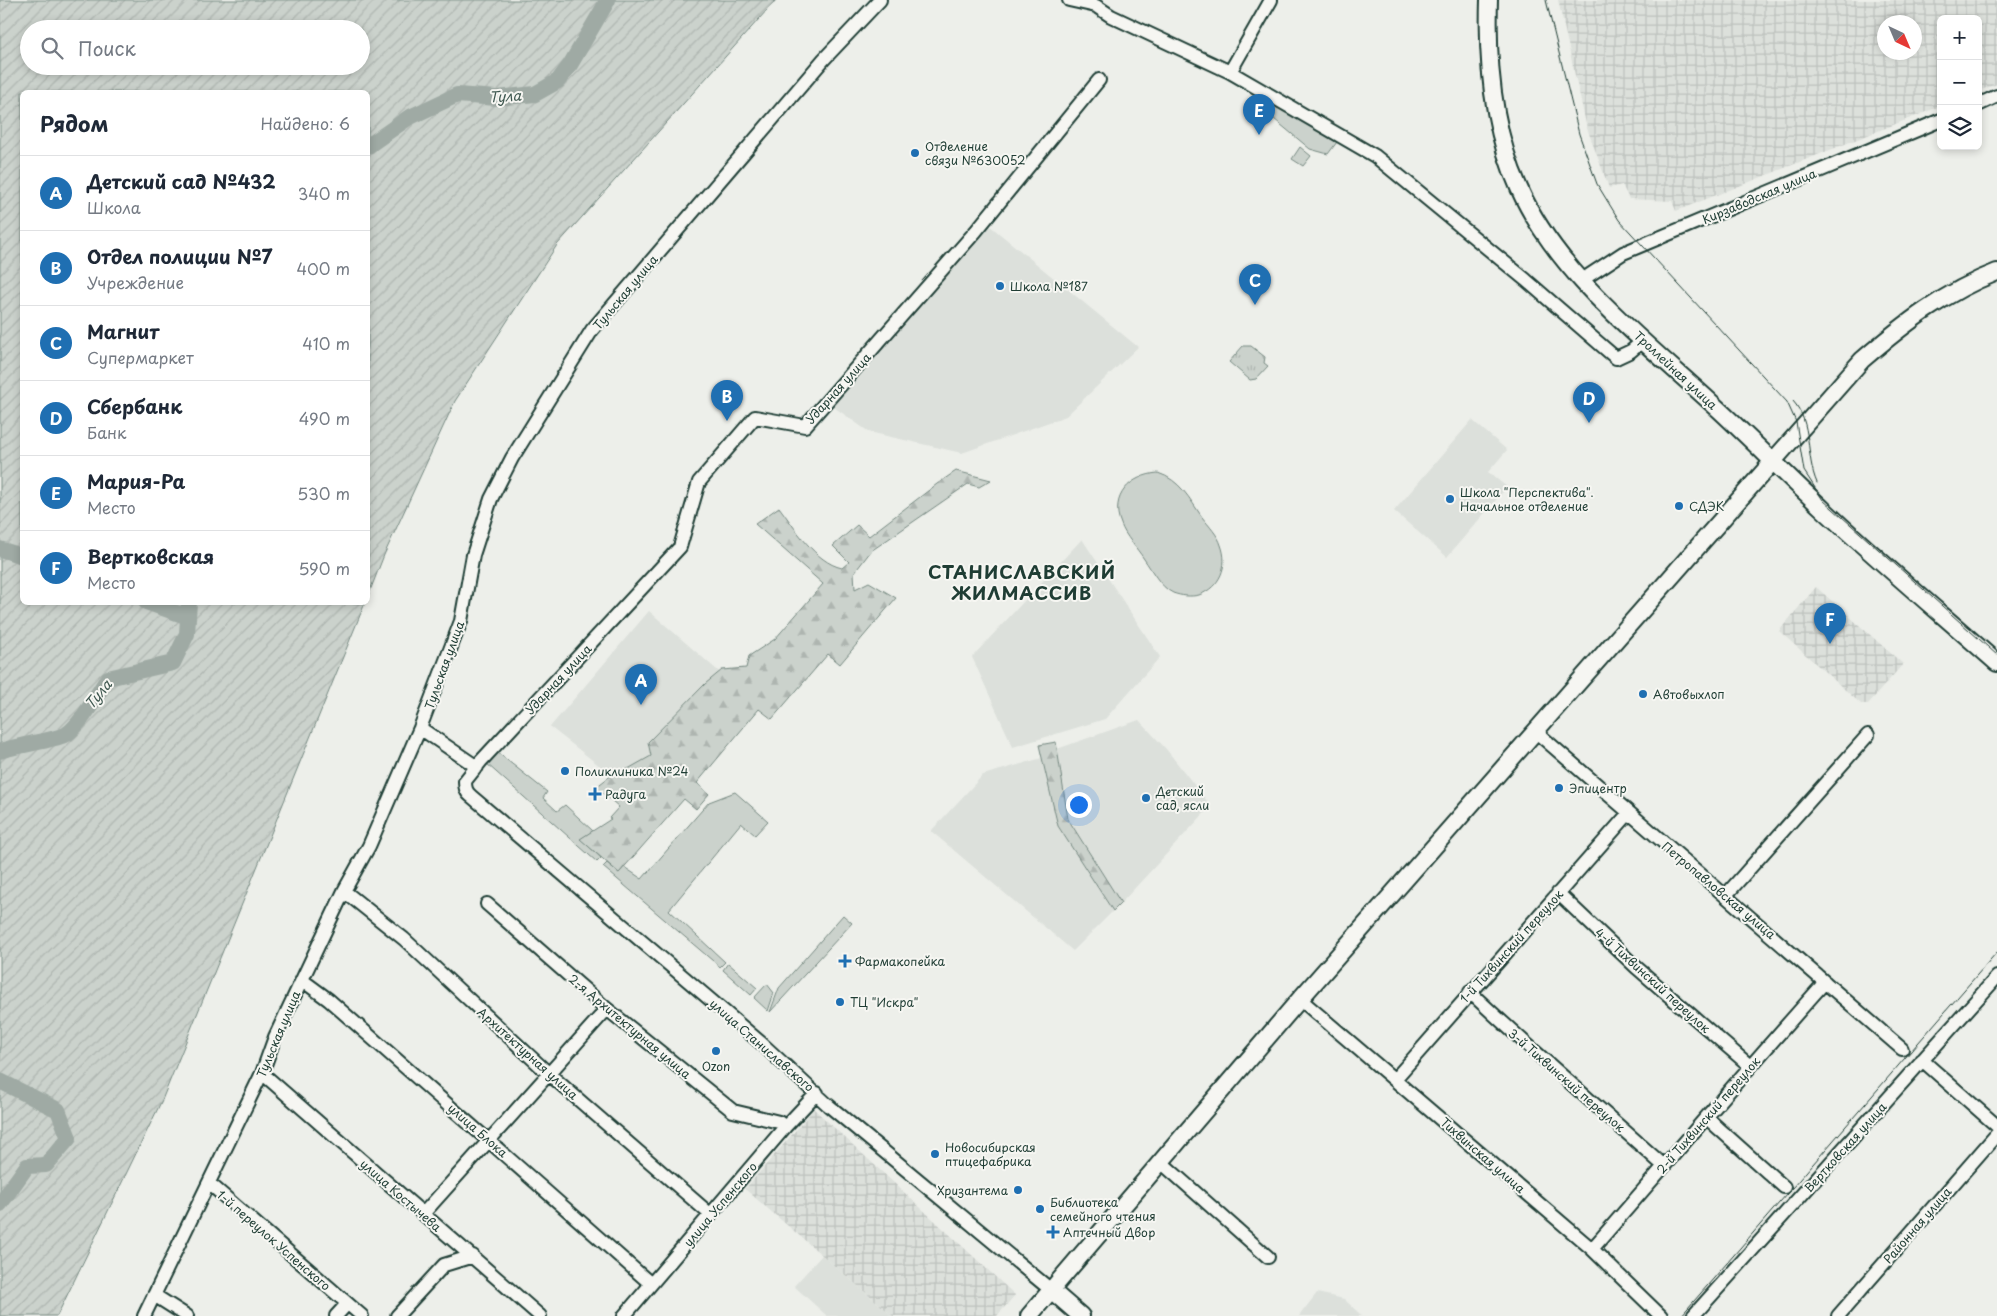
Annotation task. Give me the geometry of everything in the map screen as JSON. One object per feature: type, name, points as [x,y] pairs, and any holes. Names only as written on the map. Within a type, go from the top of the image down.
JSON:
[{"type":"main road","name":"Троллейная улица","points":[[1489,0],[1489,45],[1493,94],[1510,164],[1519,188],[1534,217],[1556,250],[1582,280],[1644,340],[1830,515],[1997,663]]},
{"type":"main road","points":[[1029,1316],[1300,999],[1535,731],[1684,565],[1773,460],[1862,360],[1911,319],[1972,282],[1997,272]]},
{"type":"main road","name":"улица Станиславского","points":[[1051,1290],[1081,1316]]},
{"type":"street","name":"Тульская улица","points":[[144,1316],[262,1073],[275,1037],[344,891],[369,846],[420,728],[461,621],[473,555],[491,499],[512,458],[592,330],[818,66],[880,0]]},
{"type":"street","points":[[1069,0],[1099,3],[1111,16],[1230,72],[1375,156],[1526,280],[1616,358],[1631,351],[1644,340]]},
{"type":"street","points":[[1230,72],[1271,0]]},
{"type":"street","name":"Ударная улица","points":[[477,767],[680,548],[698,482],[755,417],[805,426],[976,231],[1099,80]]},
{"type":"street","points":[[1982,102],[1997,96]]},
{"type":"street","name":"Кирзаводская улица","points":[[1582,280],[1623,253],[1937,122]]},
{"type":"street","points":[[420,728],[477,767]]},
{"type":"street","name":"Петропавловская улица","points":[[1535,731],[1902,1049]]},
{"type":"street","points":[[1726,895],[1868,735]]},
{"type":"street","name":"улица Станиславского","points":[[477,767],[466,781],[467,793],[924,1186],[1051,1290]]},
{"type":"street","name":"1-й Тихвинский переулок","points":[[1395,1080],[1470,992],[1629,813]]},
{"type":"street","name":"Архитектурная улица","points":[[344,891],[404,939],[549,1074],[711,1216]]},
{"type":"street","name":"4-й Тихвинский переулок","points":[[1558,893],[1636,967],[1750,1066]]},
{"type":"street","name":"2-я Архитектурная улица","points":[[487,904],[607,1009],[733,1111],[779,1122],[785,1127]]},
{"type":"street","name":"Вертковская улица","points":[[1692,1316],[1997,976]]},
{"type":"street","name":"улица Блока","points":[[302,980],[329,1000],[651,1284]]},
{"type":"street","name":"2-й Тихвинский переулок","points":[[1592,1249],[1825,982]]},
{"type":"street","name":"3-й Тихвинский переулок","points":[[1470,992],[1529,1048],[1584,1093],[1664,1166]]},
{"type":"street","name":"Тихвинская улица","points":[[1300,999],[1592,1249],[1661,1316]]},
{"type":"street","points":[[423,1214],[607,1009]]},
{"type":"street","points":[[1922,1060],[1997,1126]]},
{"type":"street","name":"улица Костычева","points":[[262,1073],[540,1316]]},
{"type":"street","name":"улица Успенского","points":[[624,1316],[785,1127],[817,1093]]},
{"type":"street","points":[[1707,1118],[1784,1187]]},
{"type":"street","name":"Районная улица","points":[[1838,1316],[1997,1134]]},
{"type":"street","points":[[1161,1162],[1268,1257]]},
{"type":"street","name":"1-й переулок Успенского","points":[[209,1183],[362,1316]]},
{"type":"street","points":[[397,1316],[444,1265],[473,1256]]},
{"type":"street","points":[[154,1295],[187,1316]]},
{"type":"street","points":[[336,1316],[347,1304]]},
{"type":"shaded area","points":[[1558,0],[1997,0],[1997,84],[1982,90],[1982,15],[1937,15],[1937,108],[1676,211],[1672,201],[1629,199],[1622,185],[1609,188],[1587,128]]},
{"type":"shaded area","name":"Школа №187","points":[[989,225],[1138,347],[1066,416],[962,453],[869,432],[831,405]]},
{"type":"shaded area","name":"Школа \"Перспектива\". Начальное отделение","points":[[1472,420],[1507,450],[1488,472],[1507,487],[1447,557],[1394,511]]},
{"type":"shaded area","points":[[1082,539],[1160,657],[1105,719],[1013,747],[972,657]]},
{"type":"shaded area","points":[[1816,587],[1903,664],[1868,704],[1861,704],[1779,631]]},
{"type":"shaded area","points":[[649,611],[732,683],[637,795],[550,727]]},
{"type":"shaded area","points":[[1139,720],[1166,749],[1211,806],[1121,903],[1068,819],[1057,749]]},
{"type":"shaded area","points":[[1042,758],[1058,826],[1113,911],[1073,951],[931,831],[983,775]]},
{"type":"shaded area","points":[[814,1109],[1015,1295],[997,1316],[893,1316],[745,1189]]},
{"type":"shaded area","points":[[822,1255],[893,1316],[827,1316],[794,1286]]},
{"type":"shaded area","points":[[1317,1293],[1344,1299],[1362,1316],[1299,1316]]},
{"type":"green space","points":[[0,0],[776,0],[557,245],[455,401],[384,555],[370,591],[370,90],[20,90],[20,605],[364,605],[162,1100],[57,1316],[0,1316]]},
{"type":"green space","points":[[1275,104],[1335,140],[1337,142],[1328,154],[1310,149],[1268,114],[1271,106]]},
{"type":"green space","points":[[1300,147],[1311,156],[1303,166],[1292,159]]},
{"type":"green space","points":[[1243,346],[1251,346],[1265,357],[1264,363],[1268,366],[1256,379],[1250,380],[1229,362]]},
{"type":"green space","points":[[956,471],[991,480],[979,487],[968,484],[871,551],[854,573],[855,589],[869,582],[896,598],[840,664],[828,654],[772,719],[759,709],[697,783],[709,794],[696,809],[684,799],[619,873],[580,839],[611,819],[609,818],[619,807],[596,787],[617,771],[628,769],[651,756],[648,742],[705,684],[722,670],[746,668],[749,656],[775,639],[823,584],[755,524],[779,507],[814,552],[832,565],[842,568],[849,562],[833,546],[857,525],[869,536]]},
{"type":"green space","points":[[1158,473],[1172,480],[1183,490],[1220,541],[1224,561],[1221,575],[1212,587],[1199,595],[1179,595],[1164,587],[1128,537],[1121,524],[1118,504],[1120,496],[1125,489],[1139,478]]},
{"type":"green space","points":[[1056,742],[1068,819],[1121,903],[1113,911],[1058,826],[1039,745]]},
{"type":"green space","points":[[497,752],[547,792],[543,798],[557,811],[565,805],[593,831],[581,839],[601,858],[597,862],[487,764]]},
{"type":"green space","points":[[735,792],[768,821],[755,835],[741,823],[669,910],[725,962],[720,967],[603,867],[607,863],[619,873],[624,867],[642,879],[709,802]]},
{"type":"green space","points":[[843,915],[852,923],[770,1012],[779,988]]},
{"type":"green space","points":[[728,963],[757,988],[751,995],[723,970]]},
{"type":"green space","points":[[767,984],[774,993],[768,1011],[754,998]]},
{"type":"waterway","name":"Тула","points":[[370,145],[408,118],[457,95],[497,98],[535,94],[558,81],[570,65],[608,0]]},
{"type":"waterway","points":[[0,549],[20,555]]},
{"type":"waterway","points":[[154,605],[188,617]]},
{"type":"waterway","name":"Тула","points":[[0,751],[67,734],[84,715],[108,678],[173,663],[187,634],[189,605]]},
{"type":"waterway","name":"Тула","points":[[0,1081],[58,1110],[69,1138],[46,1165],[27,1166],[0,1204]]},
{"type":"tram line","points":[[1546,0],[1579,134],[1597,184],[1619,220],[1787,402],[1796,422],[1804,471],[1823,500],[1997,655]]},
{"type":"tram line","points":[[1793,401],[1804,419],[1813,473],[1817,483]]},
{"type":"tram line","points":[[1681,1316],[1997,952]]},
{"type":"place","name":"Мария-Ра","points":[[1259,135]]},
{"type":"place","name":"Отделение связи №630052","points":[[915,153]]},
{"type":"place","name":"Школа №187","points":[[1000,286]]},
{"type":"place","name":"Магнит","points":[[1255,305]]},
{"type":"place","name":"Отдел полиции №7","points":[[727,421]]},
{"type":"place","name":"Сбербанк","points":[[1589,423]]},
{"type":"place","name":"Школа \"Перспектива\". Начальное отделение","points":[[1450,499]]},
{"type":"place","name":"СДЭК","points":[[1679,506]]},
{"type":"place","name":"Вертковская","points":[[1830,644]]},
{"type":"place","name":"Автовыхлоп","points":[[1643,694]]},
{"type":"place","name":"Детский сад №432","points":[[641,705]]},
{"type":"place","name":"Поликлиника №24","points":[[565,771]]},
{"type":"place","name":"Эпицентр","points":[[1559,788]]},
{"type":"place","name":"Радуга","points":[[595,794]]},
{"type":"place","name":"Детский сад, ясли","points":[[1146,798]]},
{"type":"place","name":"Фармакопейка","points":[[845,961]]},
{"type":"place","name":"ТЦ \"Искра\"","points":[[840,1002]]},
{"type":"place","name":"Ozon","points":[[716,1051]]},
{"type":"place","name":"Новосибирская птицефабрика","points":[[935,1154]]},
{"type":"place","name":"Хризантема","points":[[1018,1190]]},
{"type":"place","name":"Библиотека семейного чтения","points":[[1040,1209]]},
{"type":"place","name":"Аптечный Двор","points":[[1053,1232]]},
{"type":"district","name":"СТАНИСЛАВСКИЙ ЖИЛМАССИВ","points":[[1022,581]]}]
